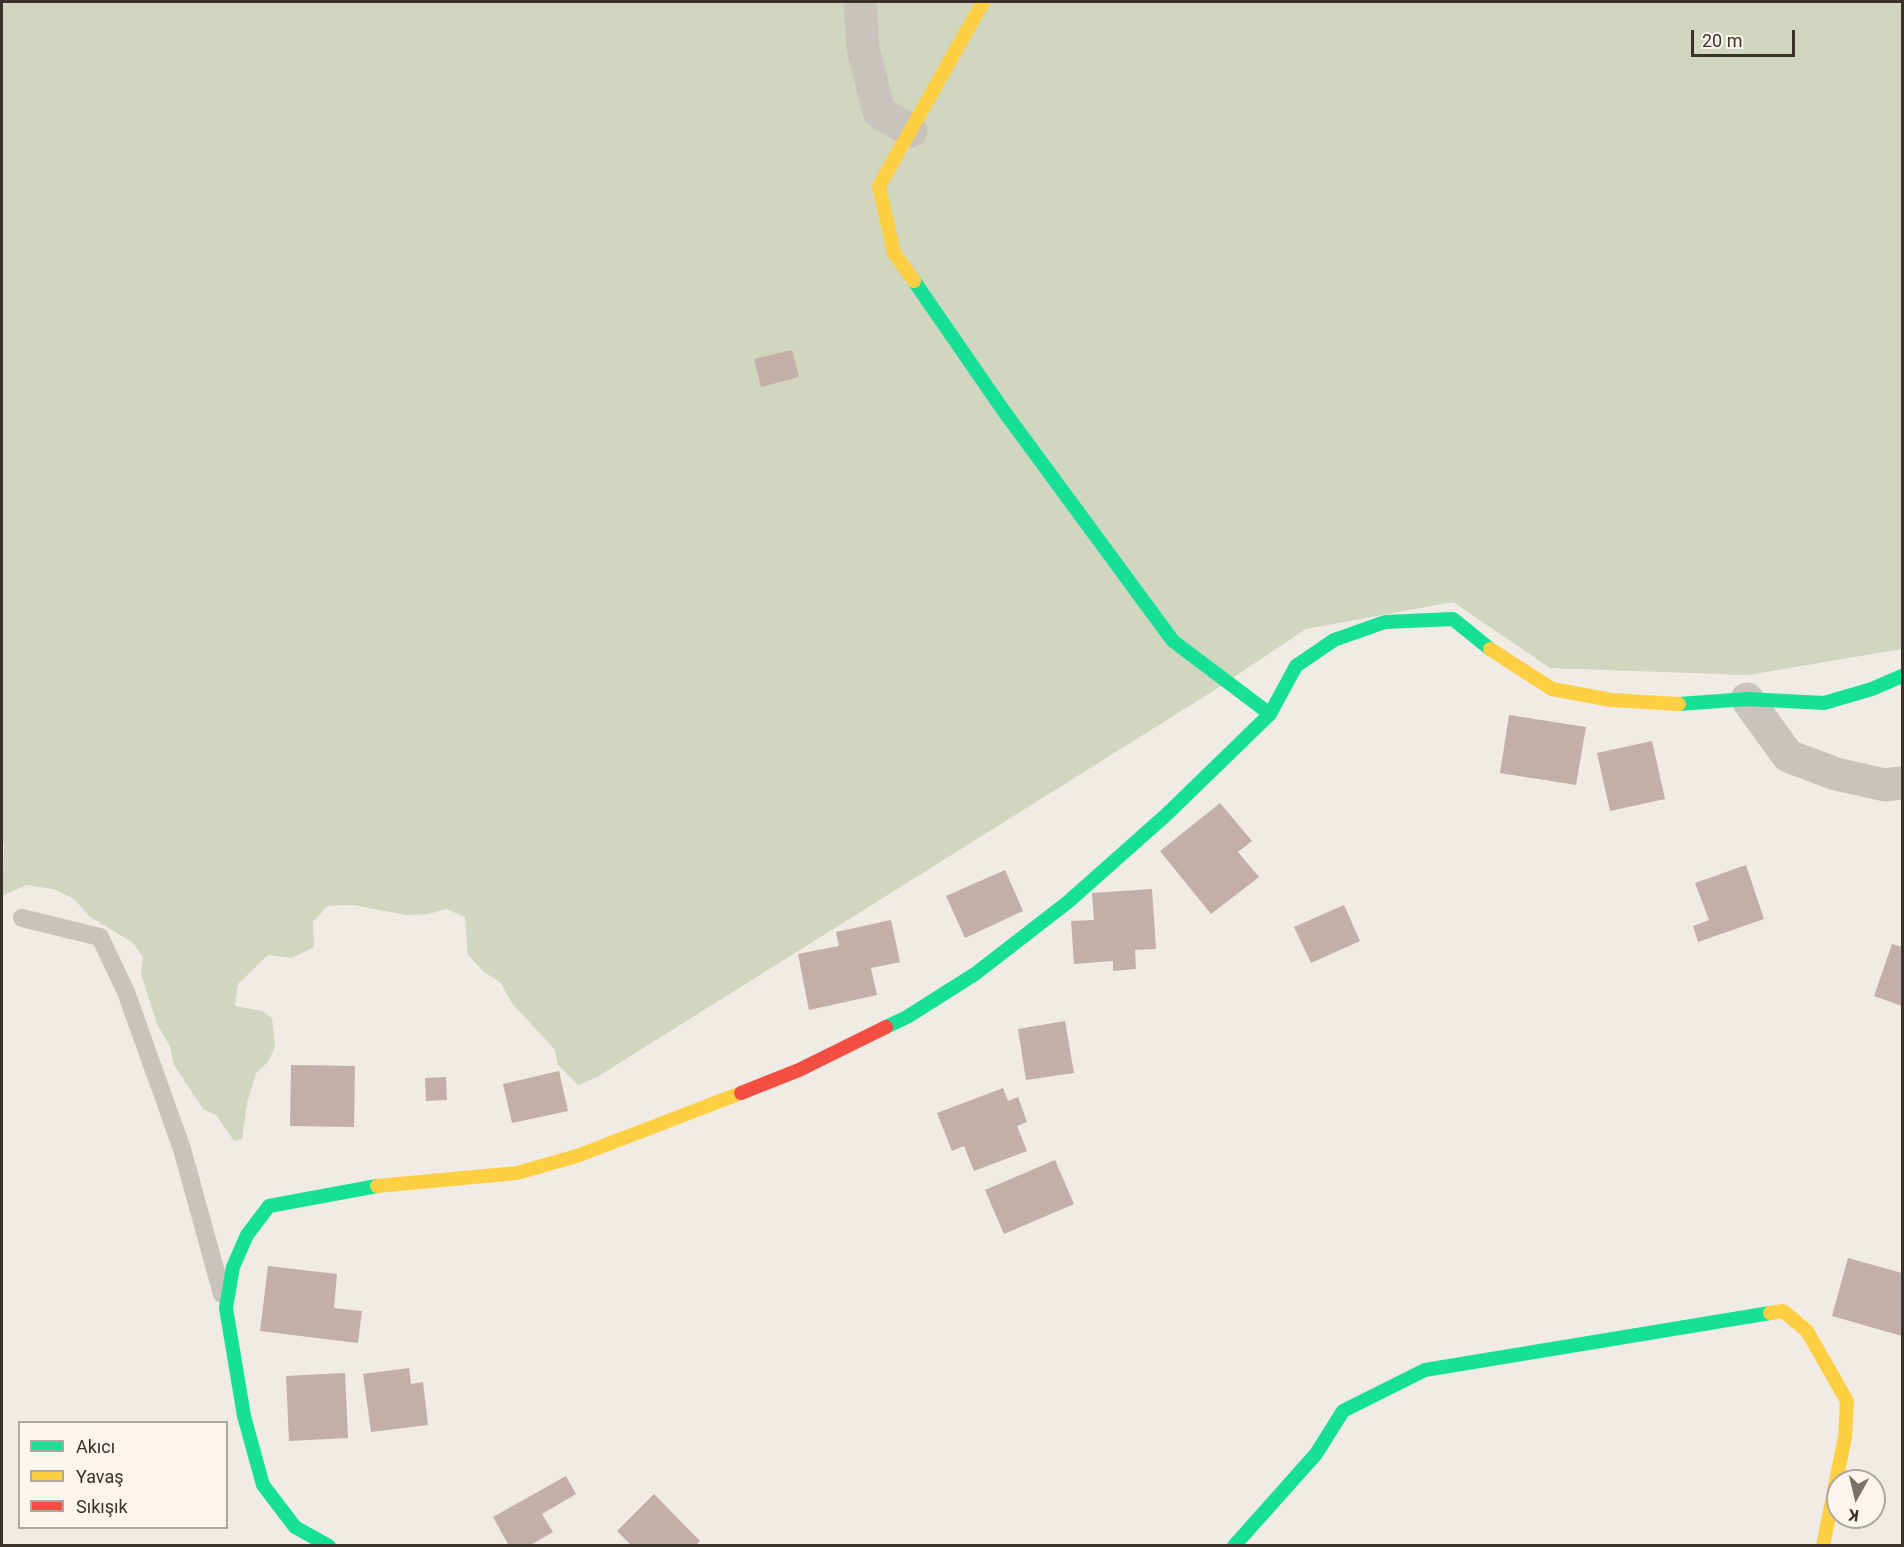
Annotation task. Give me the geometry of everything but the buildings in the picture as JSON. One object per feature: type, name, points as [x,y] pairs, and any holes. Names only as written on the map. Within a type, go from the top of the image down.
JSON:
[{"type":"street","points":[[860,2],[863,48],[879,112],[911,131]]},
{"type":"street","points":[[982,2],[879,186],[894,253],[1003,410],[1173,640],[1270,714]]},
{"type":"street","points":[[329,1545],[295,1527],[263,1485],[244,1416],[226,1308],[233,1267],[242,1245],[269,1206],[361,1188],[517,1173],[576,1156],[800,1070],[907,1017],[975,974],[1068,902],[1166,815],[1270,714],[1296,666],[1334,640],[1385,622],[1454,619],[1493,651],[1552,688],[1611,700],[1682,704],[1747,699],[1824,704],[1872,689],[1902,676]]},
{"type":"street","points":[[1747,699],[1788,756],[1836,774],[1885,785],[1902,783]]},
{"type":"street","points":[[1234,1545],[1316,1454],[1343,1411],[1425,1371],[1784,1311],[1807,1331],[1847,1401],[1845,1437],[1824,1545]]},
{"type":"lane","points":[[22,918],[100,937],[126,992],[182,1149],[226,1308]]},
{"type":"green space","points":[[2,2],[1902,2],[1902,649],[1748,675],[1550,668],[1453,602],[1306,629],[1210,693],[597,1077],[578,1085],[558,1065],[555,1050],[511,1002],[501,983],[484,972],[468,955],[465,917],[446,909],[429,914],[407,915],[353,905],[327,906],[313,922],[314,947],[292,958],[268,955],[238,984],[235,1006],[262,1011],[272,1018],[275,1047],[268,1062],[256,1073],[247,1103],[242,1139],[234,1141],[216,1115],[203,1109],[174,1065],[170,1047],[157,1024],[141,974],[143,957],[132,942],[90,917],[74,899],[53,889],[26,885],[2,896],[4,845],[2,840]]},
{"type":"traffic: fast","points":[[914,281],[1003,410],[1173,641],[1270,714]]},
{"type":"traffic: fast","points":[[886,1027],[907,1017],[975,974],[1068,902],[1166,815],[1270,714],[1296,666],[1334,640],[1385,622],[1453,619],[1490,649]]},
{"type":"traffic: fast","points":[[1679,704],[1747,699],[1824,703],[1872,689],[1902,676]]},
{"type":"traffic: fast","points":[[329,1546],[295,1527],[263,1485],[244,1416],[226,1308],[233,1267],[247,1235],[269,1206],[377,1186]]},
{"type":"traffic: fast","points":[[1234,1546],[1316,1454],[1343,1411],[1425,1370],[1770,1313]]},
{"type":"traffic: slow","points":[[914,281],[894,253],[879,186],[983,2]]},
{"type":"traffic: slow","points":[[1490,649],[1552,689],[1611,700],[1679,704]]},
{"type":"traffic: slow","points":[[377,1186],[517,1173],[577,1156],[741,1093]]},
{"type":"traffic: slow","points":[[1770,1313],[1783,1311],[1807,1331],[1847,1401],[1845,1437],[1823,1546]]},
{"type":"traffic: jam","points":[[741,1093],[799,1070],[886,1027]]}]
